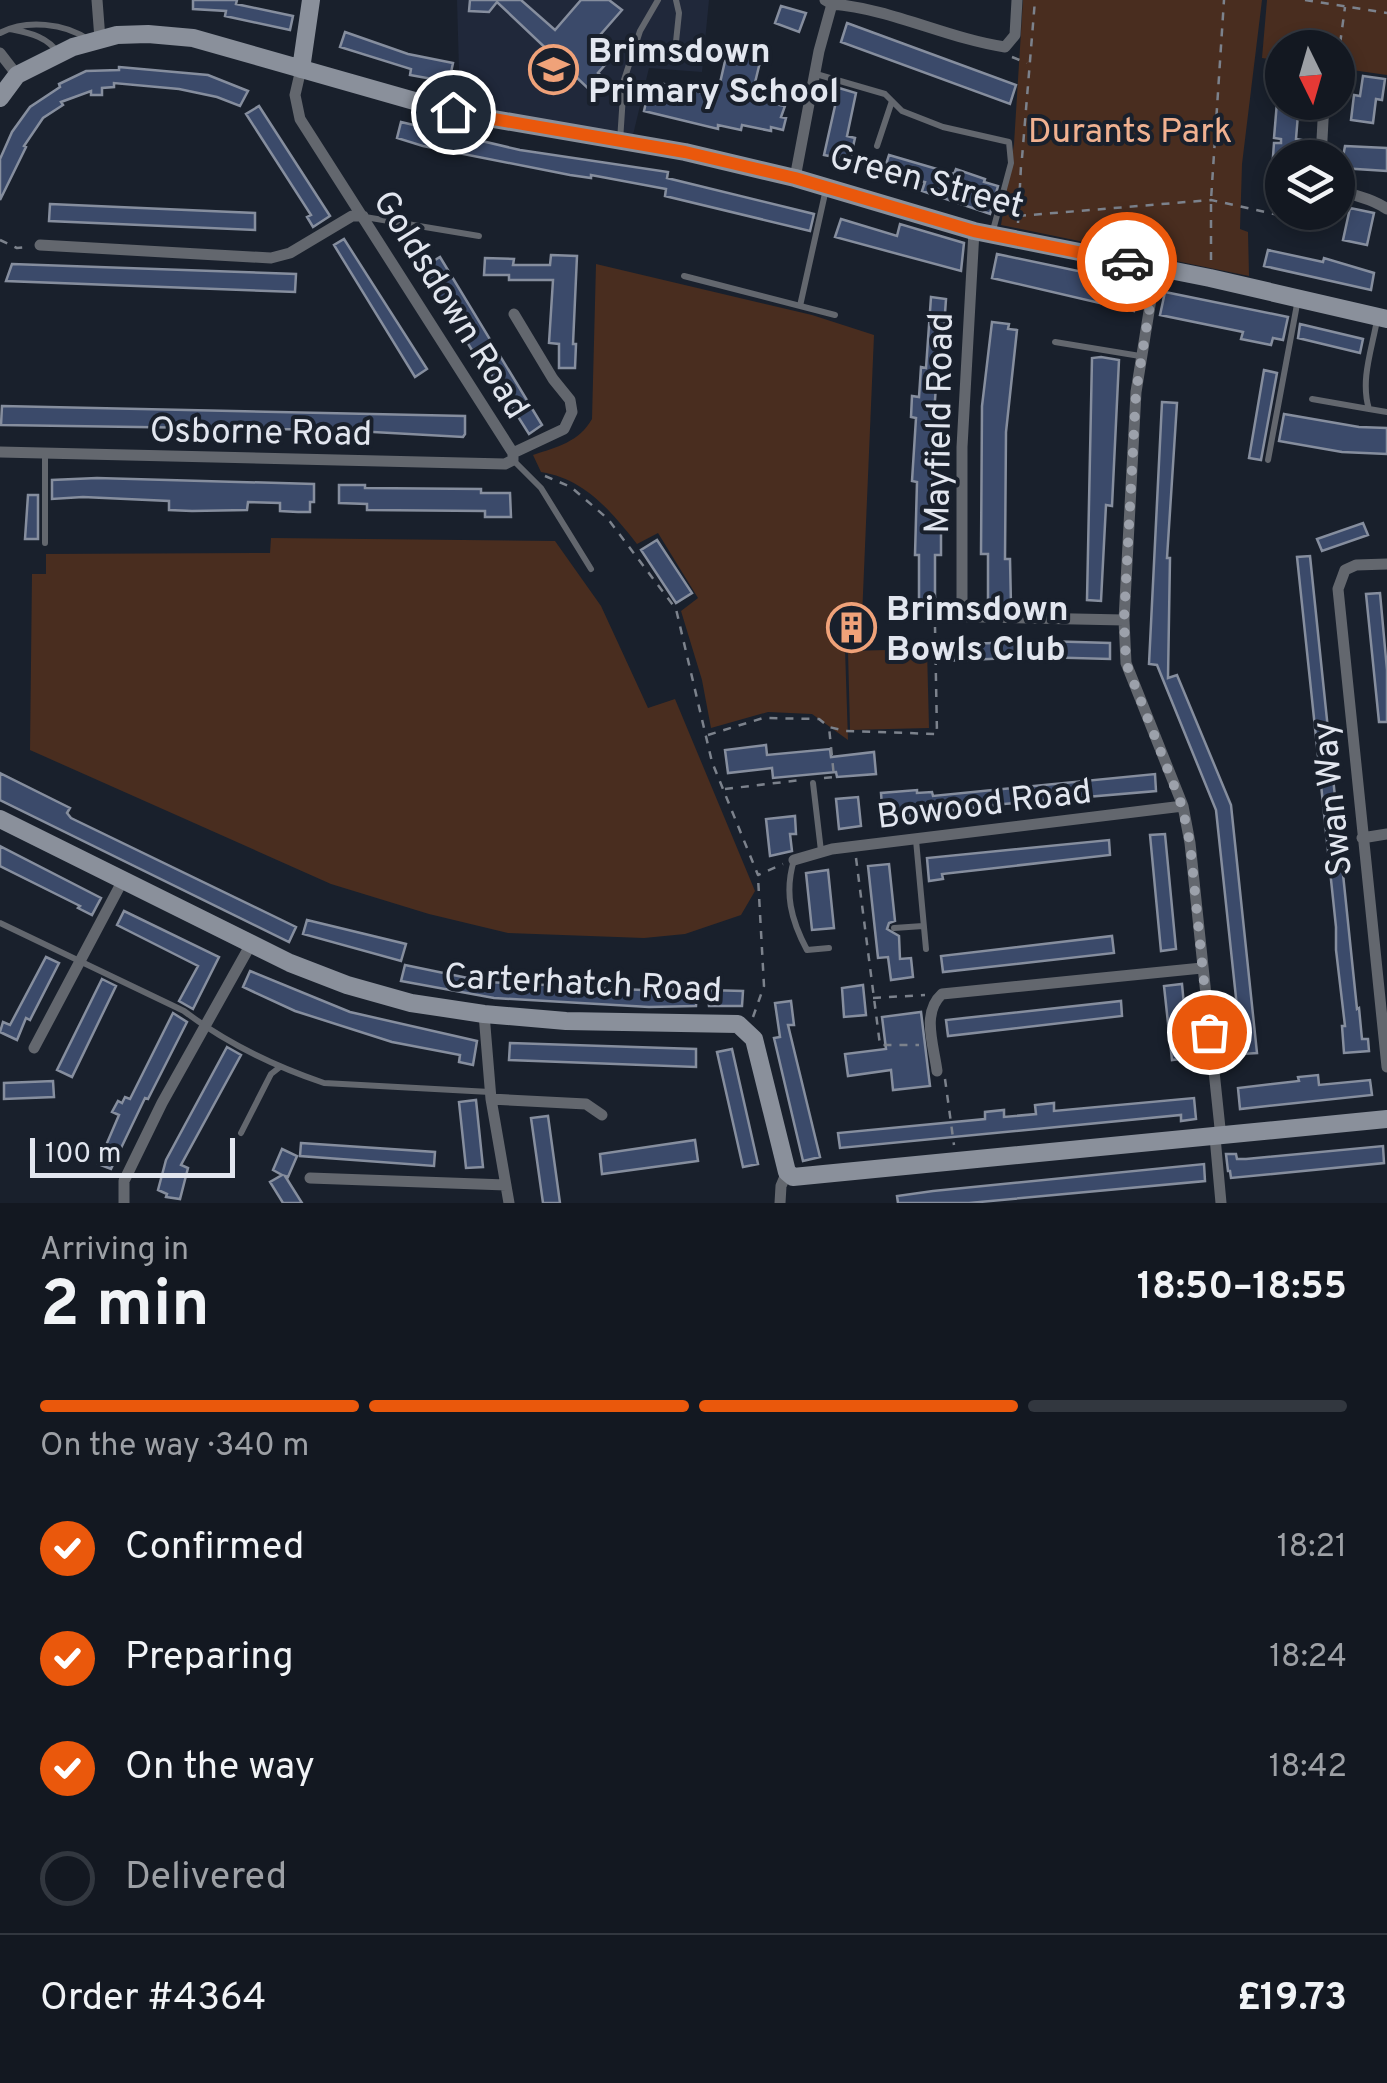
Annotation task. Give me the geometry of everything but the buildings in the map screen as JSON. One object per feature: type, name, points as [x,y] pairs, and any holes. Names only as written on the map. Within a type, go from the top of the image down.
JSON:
[{"type":"street","points":[[96,40],[97,0]]},
{"type":"street","points":[[301,69],[311,0]]},
{"type":"street","points":[[795,178],[828,2],[862,7],[979,43],[1006,47],[1015,34],[1017,0]]},
{"type":"street","name":"Green Street","points":[[0,98],[17,75],[96,40],[148,34],[193,38],[453,112],[685,152],[795,178],[983,233],[1156,268],[1210,269],[1298,299],[1382,318]]},
{"type":"street","points":[[0,53],[17,75]]},
{"type":"street","name":"Goldsdown Road","points":[[301,69],[295,95],[300,119],[513,457],[564,430],[572,412],[570,400],[514,314]]},
{"type":"street","points":[[1355,195],[1370,197],[1387,210]]},
{"type":"street","points":[[40,245],[271,258],[290,254],[352,216],[364,216]]},
{"type":"street","name":"Mayfield Road","points":[[962,617],[962,447],[983,233]]},
{"type":"street","points":[[1156,268],[1140,356],[1124,620],[1126,663],[1182,806],[1190,843],[1220,1128],[1215,1136],[1221,1203]]},
{"type":"street","name":"Osborne Road","points":[[0,452],[494,464],[513,457]]},
{"type":"street","name":"Swan Way","points":[[1387,564],[1356,565],[1345,570],[1338,588],[1362,838],[1383,985],[1387,1067]]},
{"type":"street","points":[[935,616],[1124,620]]},
{"type":"street","name":"Bowood Road","points":[[794,860],[822,851],[1182,806]]},
{"type":"street","name":"Carterhatch Road","points":[[0,819],[251,944],[347,985],[411,1003],[484,1014],[728,1023],[748,1030],[754,1039],[787,1172]]},
{"type":"street","points":[[1362,838],[1387,834]]},
{"type":"street","points":[[34,1048],[123,880]]},
{"type":"street","points":[[124,1203],[124,1181],[162,1103],[251,944]]},
{"type":"street","points":[[937,1071],[931,1007],[942,994],[1202,968]]},
{"type":"street","points":[[484,1014],[491,1096],[508,1203]]},
{"type":"street","points":[[491,1096],[586,1104],[602,1115]]},
{"type":"street","points":[[780,1203],[787,1172],[800,1178],[1387,1119]]},
{"type":"street","points":[[310,1178],[506,1185]]},
{"type":"lane","points":[[620,142],[624,80],[640,31],[658,0]]},
{"type":"lane","points":[[674,60],[679,13],[676,0]]},
{"type":"lane","points":[[4,31],[22,25],[51,26],[96,40]]},
{"type":"lane","points":[[4,31],[36,35],[52,43],[59,54]]},
{"type":"lane","points":[[815,74],[885,94],[902,111],[943,127],[1009,142],[1011,163],[983,233]]},
{"type":"lane","points":[[876,146],[892,102]]},
{"type":"lane","points":[[800,306],[826,188]]},
{"type":"lane","points":[[364,216],[479,236]]},
{"type":"lane","points":[[684,276],[835,315]]},
{"type":"lane","points":[[1268,460],[1298,299]]},
{"type":"lane","points":[[1369,409],[1365,378],[1382,318]]},
{"type":"lane","points":[[1055,342],[1140,356]]},
{"type":"lane","points":[[1312,400],[1387,412]]},
{"type":"lane","points":[[45,454],[45,543]]},
{"type":"lane","points":[[513,457],[541,488],[591,569]]},
{"type":"lane","points":[[813,783],[822,851]]},
{"type":"lane","points":[[916,840],[926,948]]},
{"type":"lane","points":[[794,860],[788,879],[791,918],[807,950],[829,948]]},
{"type":"lane","points":[[0,923],[184,1011],[206,1028],[280,1067],[324,1083],[491,1096]]},
{"type":"lane","points":[[894,928],[923,926]]},
{"type":"lane","points":[[241,1133],[271,1074],[280,1067]]},
{"type":"path","points":[[1018,229],[1034,0]]},
{"type":"path","points":[[1210,269],[1224,0]]},
{"type":"path","points":[[1304,0],[1387,12]]},
{"type":"path","points":[[1342,30],[1345,6]]},
{"type":"path","points":[[1006,47],[1014,60],[1029,63]]},
{"type":"path","points":[[1018,216],[1211,200],[1265,210]]},
{"type":"path","points":[[0,240],[17,248],[40,245]]},
{"type":"path","points":[[524,470],[571,487],[608,519],[676,610],[723,789],[758,876],[764,986],[748,1030]]},
{"type":"path","points":[[707,736],[763,718],[820,719],[829,727],[846,730],[937,734],[935,616]]},
{"type":"path","points":[[723,789],[834,777],[829,727]]},
{"type":"path","points":[[855,847],[880,1044],[934,1045]]},
{"type":"path","points":[[758,876],[794,860]]},
{"type":"path","points":[[872,998],[942,994]]},
{"type":"path","points":[[937,1071],[947,1082],[956,1162]]},
{"type":"shaded area","name":"Brimsdown Primary School","points":[[457,0],[709,0],[702,72],[649,68],[633,135],[460,105]]},
{"type":"green space","name":"Durants Park","points":[[1023,0],[1262,0],[1242,164],[1240,229],[1248,232],[1249,276],[1001,225],[1014,144]]},
{"type":"green space","points":[[1267,0],[1387,0],[1387,75],[1355,70],[1355,30],[1265,30],[1265,58],[1262,58]]},
{"type":"green space","points":[[596,264],[812,315],[874,335],[862,617],[844,618],[848,740],[812,714],[768,712],[711,728],[702,680],[681,611],[698,598],[658,533],[637,544],[584,489],[541,472],[533,455],[574,438],[592,419]]},
{"type":"green space","points":[[271,538],[555,541],[601,606],[648,708],[675,699],[755,891],[741,915],[685,934],[644,938],[508,933],[331,884],[30,750],[32,574],[46,574],[46,554],[270,553]]},
{"type":"green space","points":[[927,649],[929,728],[850,730],[848,651]]},
{"type":"way so far","points":[[1127,262],[1156,268],[1136,392],[1124,620],[1126,663],[1182,806],[1190,843],[1209,1032]]},
{"type":"place","name":"Brimsdown Primary School","points":[[553,70]]},
{"type":"place","name":"Brimsdown Bowls Club","points":[[851,628]]},
{"type":"route","points":[[453,112],[685,152],[795,178],[944,224],[1127,262]]}]
